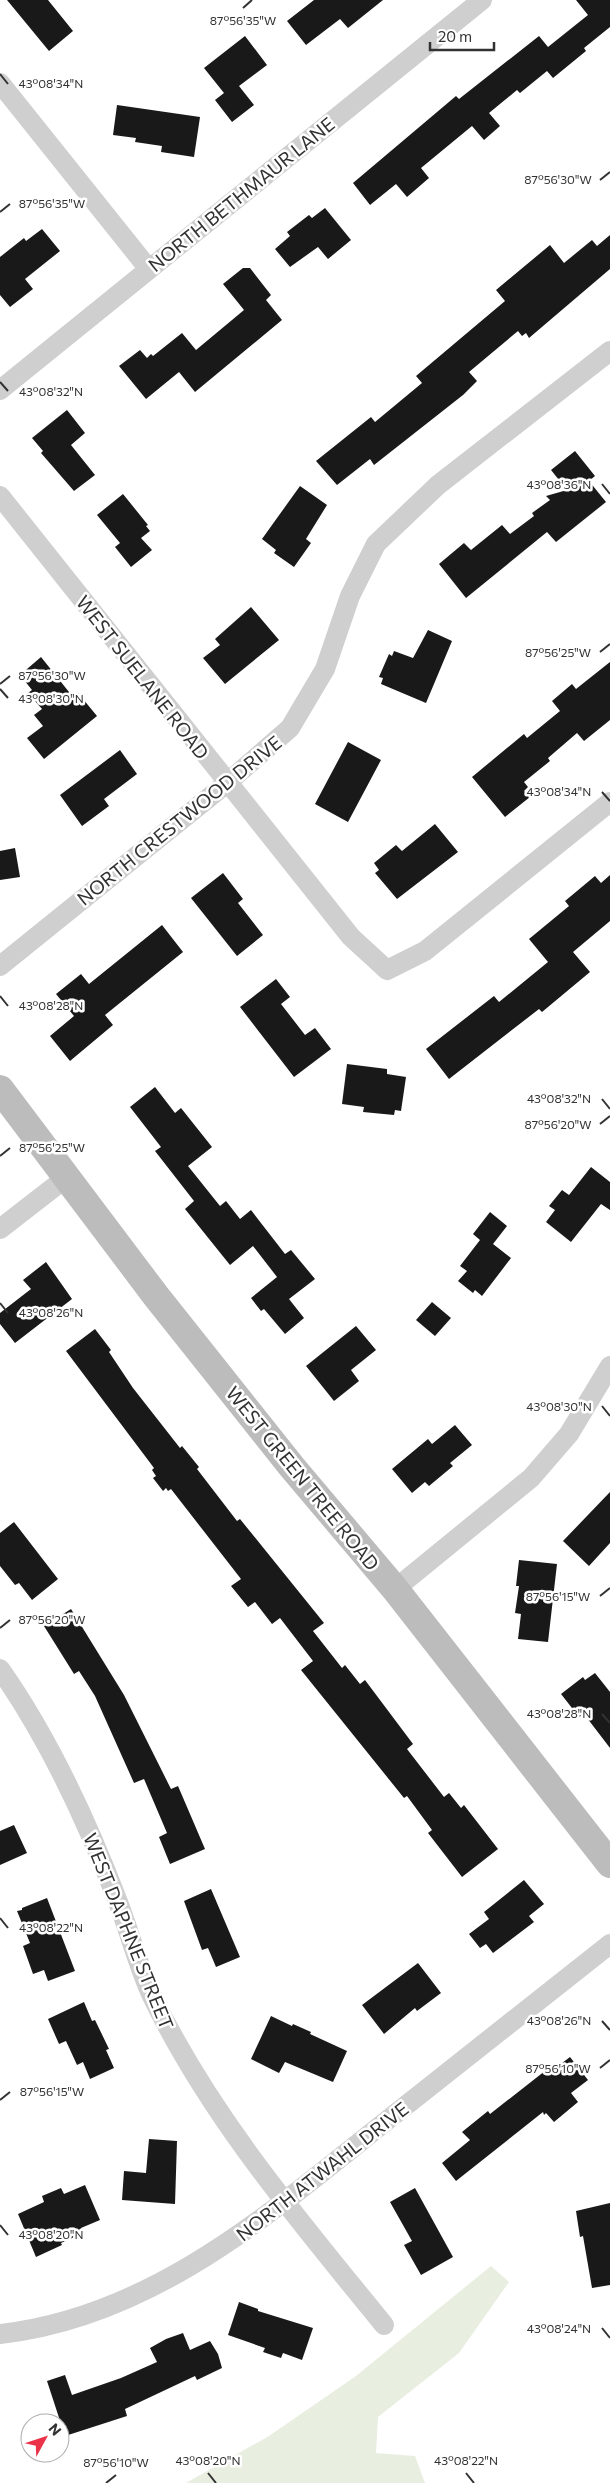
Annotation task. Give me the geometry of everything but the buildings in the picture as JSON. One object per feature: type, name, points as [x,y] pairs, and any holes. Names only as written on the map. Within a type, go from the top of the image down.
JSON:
[{"type":"street","name":"NORTH BETHMAUR LANE","points":[[0,390],[148,268],[482,0]]},
{"type":"street","points":[[0,83],[148,268]]},
{"type":"street","name":"NORTH CRESTWOOD DRIVE","points":[[0,966],[227,784],[290,728],[325,669],[350,596],[376,544],[438,485],[610,351]]},
{"type":"street","name":"WEST SUELANE ROAD","points":[[0,496],[227,784],[351,937],[387,970],[425,952],[610,802]]},
{"type":"street","name":"WEST GREEN TREE ROAD","points":[[0,1089],[156,1296],[280,1452],[395,1589],[610,1864]]},
{"type":"street","points":[[0,1229],[67,1177]]},
{"type":"street","points":[[395,1589],[531,1478],[569,1434],[610,1366]]},
{"type":"street","name":"WEST DAPHNE STREET","points":[[0,1669],[30,1716],[92,1836],[151,1993],[179,2048],[208,2098],[284,2202],[384,2325]]},
{"type":"street","name":"NORTH ATWAHL DRIVE","points":[[0,2334],[24,2332],[113,2306],[154,2287],[227,2245],[610,1944]]},
{"type":"shaded area","points":[[491,2266],[509,2282],[459,2353],[378,2417],[376,2453],[415,2456],[425,2483],[186,2483],[269,2436],[356,2376]]}]
